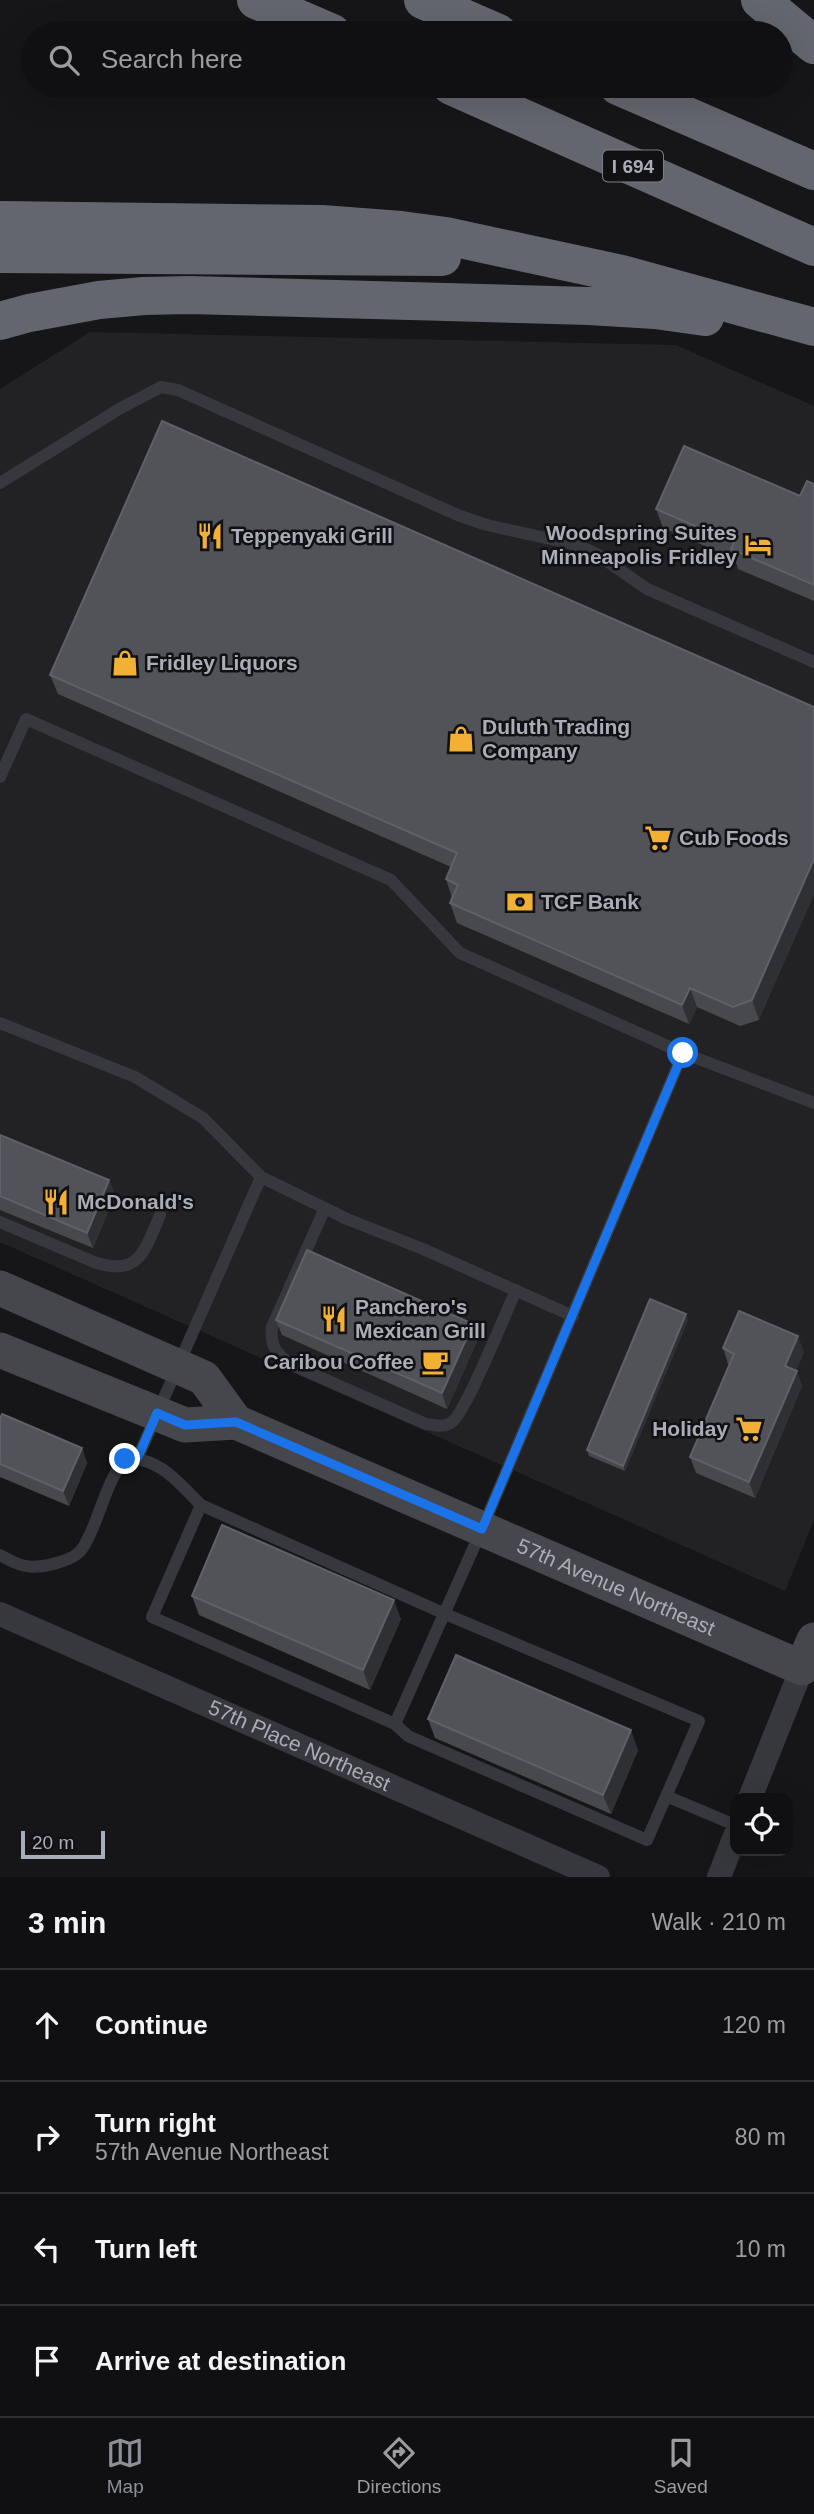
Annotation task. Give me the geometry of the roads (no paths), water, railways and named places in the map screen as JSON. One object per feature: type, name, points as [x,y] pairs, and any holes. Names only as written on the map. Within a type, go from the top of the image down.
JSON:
[{"type":"highway","points":[[256,0],[304,21]]},
{"type":"highway","points":[[422,0],[470,21]]},
{"type":"highway","points":[[760,0],[785,21]]},
{"type":"highway","points":[[793,28],[814,45]]},
{"type":"highway","name":"I 694","points":[[479,98],[814,247]]},
{"type":"highway","points":[[646,98],[814,171]]},
{"type":"highway","points":[[0,220],[360,225],[446,236],[622,274],[814,327]]},
{"type":"highway","points":[[0,254],[403,256],[470,259],[622,274]]},
{"type":"highway","points":[[0,321],[99,299],[189,295],[655,310],[814,337]]},
{"type":"street","points":[[0,1288],[204,1378],[236,1422]]},
{"type":"street","name":"57th Avenue Northeast","points":[[0,1350],[185,1425],[236,1422],[482,1529],[810,1661]]},
{"type":"street","name":"57th Place Northeast","points":[[0,1614],[598,1877]]},
{"type":"street","points":[[752,1793],[810,1661]]},
{"type":"street","points":[[719,1877],[730,1849]]},
{"type":"lane","points":[[0,483],[119,409],[161,387],[178,390],[460,516],[487,525],[577,545],[597,554],[647,589],[814,662]]},
{"type":"lane","points":[[0,777],[6,749],[26,719],[391,880],[460,953],[683,1053],[814,1103]]},
{"type":"lane","points":[[0,1023],[135,1077],[203,1118],[261,1177],[325,1208],[573,1316]]},
{"type":"lane","points":[[395,1724],[482,1529],[683,1053]]},
{"type":"lane","points":[[138,1457],[261,1177]]},
{"type":"lane","points":[[325,1208],[272,1326],[271,1342],[278,1356],[292,1365],[426,1424],[444,1426],[455,1420],[516,1290]]},
{"type":"lane","points":[[0,1222],[110,1268],[132,1264],[144,1253],[160,1215]]},
{"type":"lane","points":[[0,1555],[26,1566],[62,1562],[81,1551],[115,1471],[125,1459],[138,1457],[172,1476],[201,1505],[443,1613],[699,1721],[647,1840],[408,1736],[395,1724],[152,1617],[201,1505]]},
{"type":"lane","points":[[666,1796],[730,1823]]},
{"type":"place","name":"Teppenyaki Grill","points":[[210,536]]},
{"type":"place","name":"Woodspring Suites Minneapolis Fridley","points":[[758,545]]},
{"type":"place","name":"Fridley Liquors","points":[[125,663]]},
{"type":"place","name":"Duluth Trading Company","points":[[461,739]]},
{"type":"place","name":"Cub Foods","points":[[658,838]]},
{"type":"place","name":"TCF Bank","points":[[520,902]]},
{"type":"place","name":"McDonald's","points":[[56,1202]]},
{"type":"place","name":"Panchero's Mexican Grill","points":[[334,1319]]},
{"type":"place","name":"Caribou Coffee","points":[[435,1362]]},
{"type":"place","name":"Holiday","points":[[749,1429]]}]
